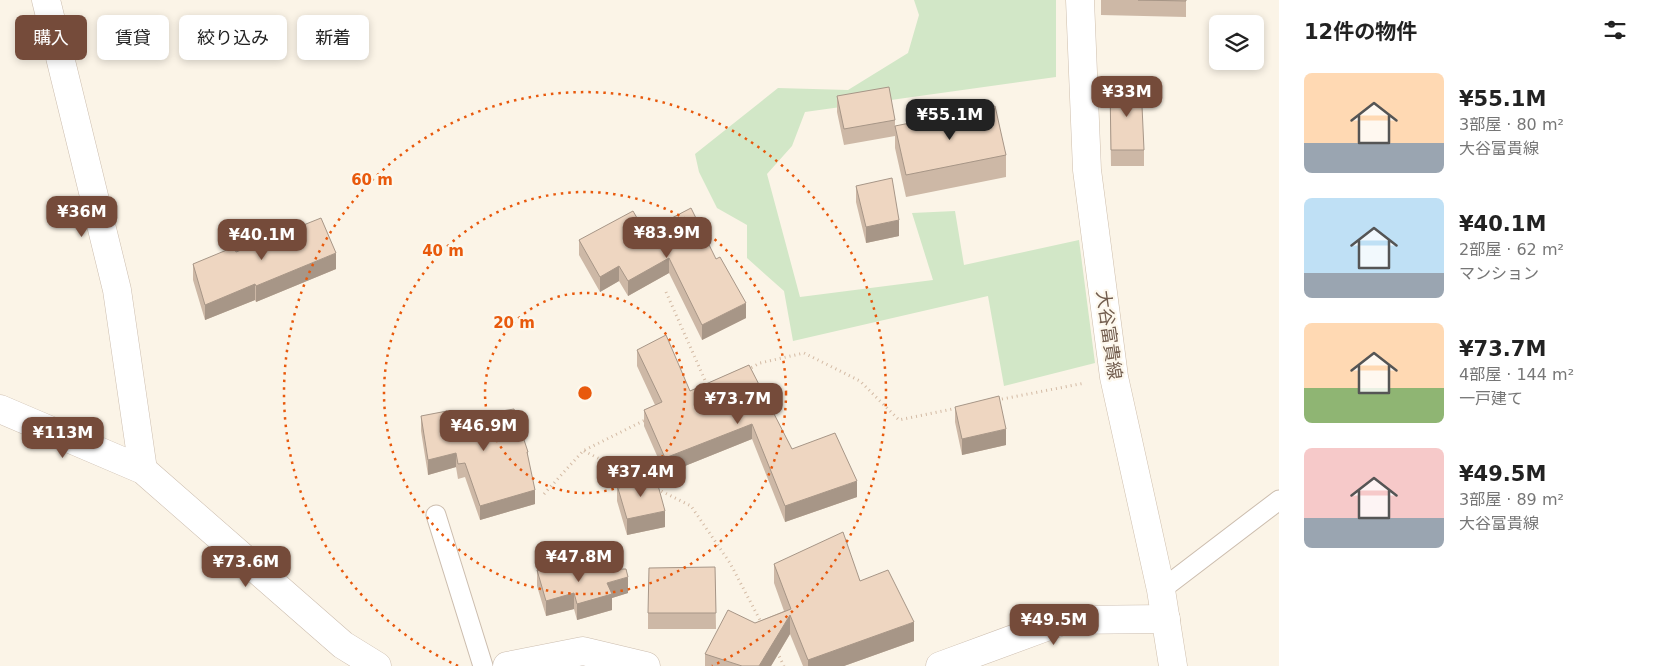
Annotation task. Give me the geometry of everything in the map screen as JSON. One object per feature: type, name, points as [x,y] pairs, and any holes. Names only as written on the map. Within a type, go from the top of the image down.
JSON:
[{"type":"street","points":[[46,0],[117,290],[143,470]]},
{"type":"street","name":"大谷富貴線","points":[[1080,0],[1087,170],[1114,377],[1161,590],[1174,666]]},
{"type":"street","points":[[0,409],[143,470],[343,645],[378,666]]},
{"type":"street","points":[[940,666],[1064,620],[1166,619]]},
{"type":"street","points":[[507,666],[583,651],[646,666]]},
{"type":"lane","points":[[1161,590],[1279,500]]},
{"type":"lane","points":[[436,516],[483,666]]},
{"type":"path","points":[[666,292],[709,388],[700,392]]},
{"type":"path","points":[[743,372],[760,363],[804,353],[860,381],[899,420],[958,408]]},
{"type":"path","points":[[997,400],[1114,377]]},
{"type":"path","points":[[544,494],[583,451],[650,418]]},
{"type":"path","points":[[583,451],[691,506],[730,563],[766,632]]},
{"type":"path","points":[[775,649],[784,666]]},
{"type":"green space","points":[[914,0],[1056,0],[1056,77],[805,112],[792,146],[767,174],[800,297],[933,280],[912,213],[955,211],[964,265],[1079,240],[1095,363],[1004,386],[988,296],[793,341],[784,291],[747,258],[747,225],[717,208],[699,172],[695,154],[778,88],[848,90],[908,53],[919,15]]},
{"type":"building","points":[[1138,0],[1186,0],[1186,1]]},
{"type":"building","points":[[1141,84],[1144,150],[1111,150],[1110,87]]},
{"type":"building","points":[[889,87],[895,120],[844,129],[837,96]]},
{"type":"building","points":[[995,106],[1006,155],[906,175],[895,126]]},
{"type":"building","points":[[892,178],[899,220],[866,227],[856,186]]},
{"type":"building","points":[[691,208],[716,259],[720,257],[746,303],[702,325],[669,258],[628,281],[619,266],[600,277],[579,240],[633,211],[645,232]]},
{"type":"building","points":[[321,218],[336,253],[205,305],[193,264],[234,247],[236,252]]},
{"type":"building","points":[[666,335],[690,391],[749,365],[792,449],[835,433],[857,481],[785,506],[752,424],[665,458],[644,410],[662,402],[637,350]]},
{"type":"building","points":[[999,396],[1006,429],[962,439],[955,407]]},
{"type":"building","points":[[514,409],[528,452],[535,490],[480,506],[465,463],[458,464],[456,453],[428,460],[421,416],[447,411],[448,420]]},
{"type":"building","points":[[656,478],[665,511],[627,519],[617,485]]},
{"type":"building","points":[[843,532],[860,581],[888,570],[914,622],[808,660],[790,615],[759,666],[742,666],[705,654],[728,610],[755,623],[791,609],[774,564]]},
{"type":"building","points":[[715,567],[716,613],[648,613],[649,568]]},
{"type":"building","points":[[626,569],[628,577],[607,583],[612,594],[577,604],[574,593],[546,601],[537,570]]}]
